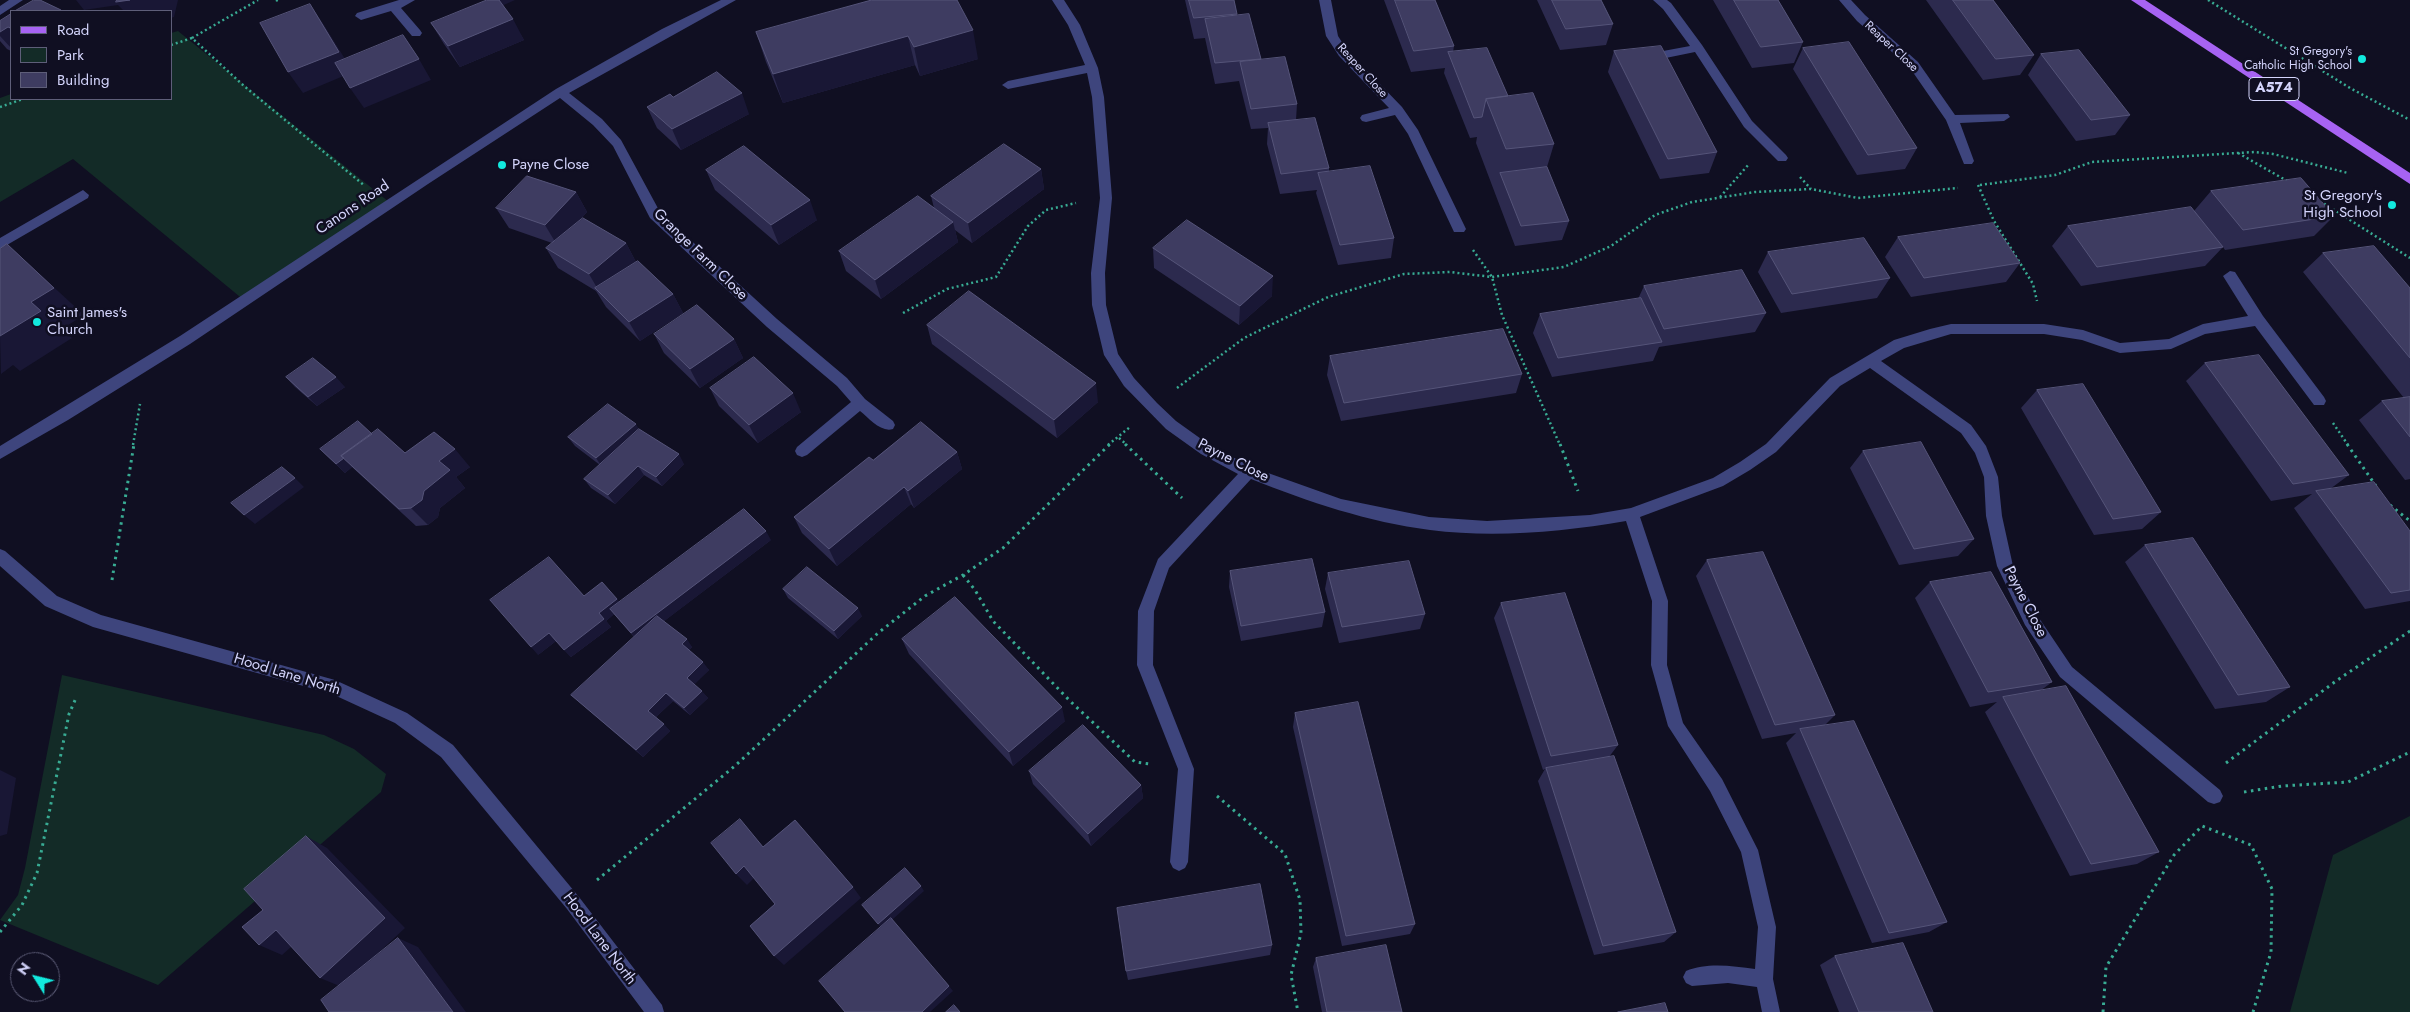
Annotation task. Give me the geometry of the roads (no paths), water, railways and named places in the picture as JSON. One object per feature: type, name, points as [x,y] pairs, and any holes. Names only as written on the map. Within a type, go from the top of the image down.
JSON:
[{"type":"main road","name":"A574","points":[[2137,0],[2410,179]]},
{"type":"street","points":[[0,11],[17,0]]},
{"type":"street","points":[[361,16],[394,7],[409,0]]},
{"type":"street","name":"Canons Road","points":[[0,453],[120,382],[480,142],[560,92],[657,36],[730,0]]},
{"type":"street","name":"Payne Close","points":[[1058,0],[1074,25],[1092,68],[1098,97],[1106,198],[1098,273],[1099,305],[1103,328],[1112,355],[1129,382],[1152,407],[1206,450],[1249,472],[1297,491],[1341,505],[1429,523],[1487,527],[1590,521],[1631,514],[1718,482],[1746,466],[1771,448],[1836,382],[1869,360],[1899,344],[1951,329],[2044,329],[2083,335],[2120,348],[2171,344],[2203,329],[2258,320]]},
{"type":"street","name":"Reaper Close","points":[[1325,0],[1332,36],[1343,53],[1398,110],[1414,133],[1459,229]]},
{"type":"street","points":[[1659,0],[1667,6],[1698,48],[1748,124],[1782,158]]},
{"type":"street","name":"Reaper Close","points":[[1845,0],[1860,18],[1914,65],[1952,120],[1968,161]]},
{"type":"street","points":[[394,7],[416,33]]},
{"type":"street","points":[[1651,57],[1698,48]]},
{"type":"street","points":[[1008,85],[1092,68]]},
{"type":"street","name":"Grange Farm Close","points":[[560,92],[607,131],[617,143],[646,202],[655,215],[772,323],[842,382],[860,403],[888,425]]},
{"type":"street","name":"Reaper Close","points":[[1366,118],[1398,110]]},
{"type":"street","points":[[1952,120],[2004,117]]},
{"type":"street","points":[[0,244],[82,195]]},
{"type":"street","points":[[2230,276],[2258,320],[2319,401]]},
{"type":"street","name":"Payne Close","points":[[1869,360],[1966,429],[1981,450],[1991,477],[1994,516],[2005,566],[2031,620],[2066,672],[2214,796]]},
{"type":"street","points":[[802,451],[860,403]]},
{"type":"street","points":[[1179,862],[1186,769],[1144,665],[1146,611],[1163,564],[1249,472]]},
{"type":"street","points":[[1631,514],[1660,601],[1659,665],[1676,726],[1716,785],[1749,850],[1767,927],[1764,979],[1770,1012]]},
{"type":"street","name":"Hood Lane North","points":[[3,565],[51,600],[99,622],[335,687],[401,718],[447,751],[572,902],[655,1012]]},
{"type":"street","points":[[1692,977],[1728,974],[1764,979]]},
{"type":"place","name":"St Gregory's Catholic High School","points":[[2362,59]]},
{"type":"place","name":"Payne Close","points":[[502,165]]},
{"type":"place","name":"St Gregory's High School","points":[[2392,205]]},
{"type":"place","name":"Saint James's Church","points":[[37,322]]}]
